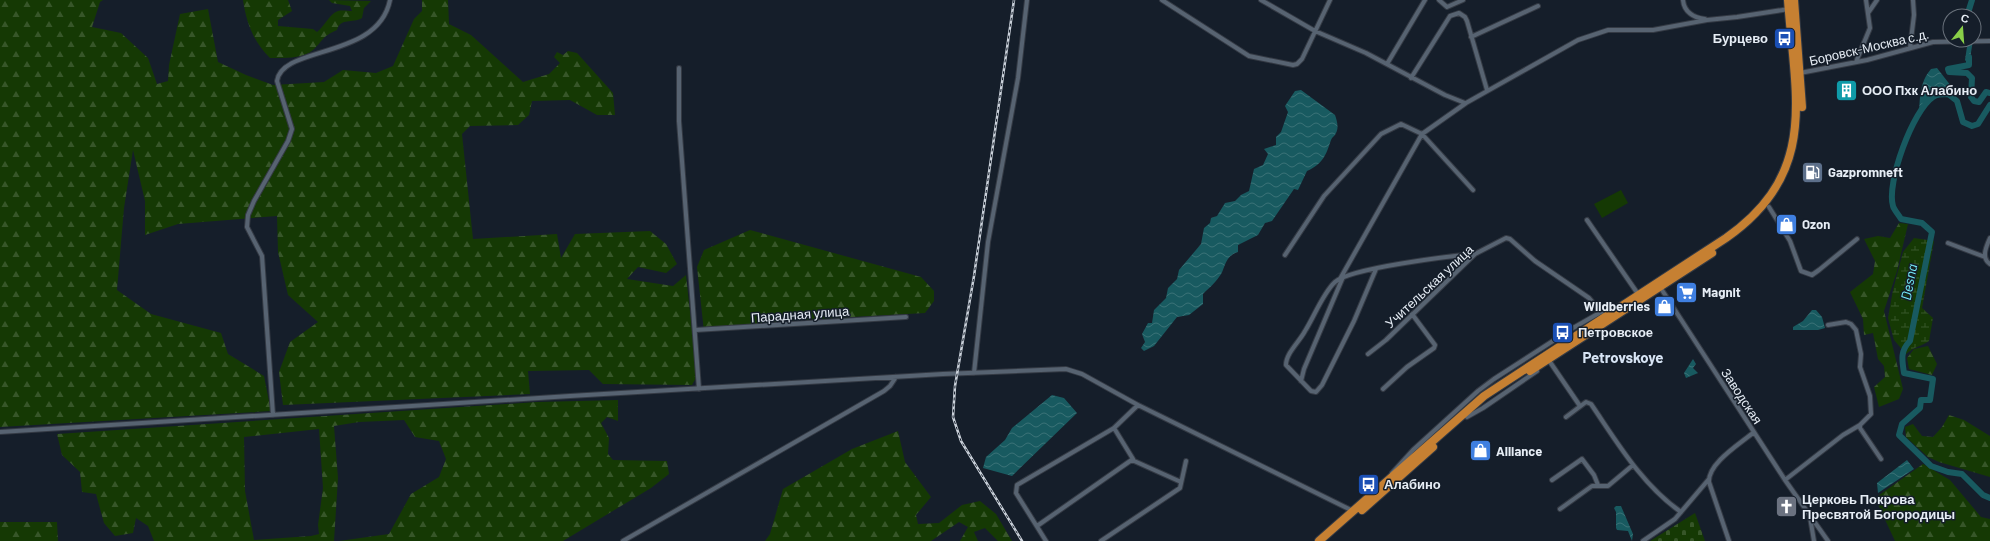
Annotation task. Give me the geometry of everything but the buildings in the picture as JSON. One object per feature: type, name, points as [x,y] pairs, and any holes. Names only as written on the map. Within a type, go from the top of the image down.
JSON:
[{"type":"highway","points":[[1319,541],[1484,396],[1741,228],[1763,206],[1781,178],[1792,151],[1797,120],[1788,0]]},
{"type":"highway","points":[[1326,541],[1467,417],[1502,389],[1743,233],[1769,207],[1786,181],[1797,151],[1802,114],[1794,0]]},
{"type":"street","points":[[273,415],[262,256],[247,227],[246,222],[254,201],[288,141],[292,129],[278,78],[281,72],[301,59],[353,42],[372,31],[385,16],[390,0]]},
{"type":"street","points":[[974,373],[988,242],[1018,78],[1027,0]]},
{"type":"street","points":[[1162,0],[1250,56],[1293,65],[1297,64],[1302,59],[1330,0]]},
{"type":"street","points":[[1261,0],[1315,31],[1352,46],[1411,78],[1445,95],[1466,103]]},
{"type":"street","points":[[1386,64],[1425,0]]},
{"type":"street","points":[[1439,0],[1447,7],[1463,0]]},
{"type":"street","points":[[1683,0],[1688,12],[1697,18],[1707,20]]},
{"type":"street","points":[[1856,62],[1870,28],[1866,0]]},
{"type":"street","points":[[1868,14],[1877,0]]},
{"type":"street","points":[[1910,48],[1914,15],[1913,0]]},
{"type":"street","points":[[1471,37],[1538,6]]},
{"type":"street","points":[[1301,382],[1307,361],[1342,278],[1422,134],[1487,90],[1578,40],[1608,30],[1653,30],[1707,20],[1737,18],[1789,9]]},
{"type":"street","points":[[1411,78],[1450,16],[1458,13],[1465,16],[1487,90]]},
{"type":"street","name":"Боровск-Москва с.д.","points":[[1800,73],[1856,62],[1933,42],[1942,41]]},
{"type":"street","points":[[679,68],[679,121],[699,389]]},
{"type":"street","points":[[1285,255],[1324,196],[1381,134],[1401,124],[1422,134],[1472,190]]},
{"type":"street","points":[[1769,207],[1790,241],[1801,271],[1812,275],[1857,239]]},
{"type":"street","points":[[1587,220],[1638,294]]},
{"type":"street","name":"Учительская улица","points":[[1368,354],[1386,340],[1475,254],[1506,238],[1510,239],[1535,261],[1589,298],[1601,312]]},
{"type":"street","points":[[1985,258],[1985,252],[1990,238]]},
{"type":"street","points":[[1948,243],[1985,258],[1990,264]]},
{"type":"street","points":[[1376,269],[1356,315],[1319,390],[1314,392],[1311,391],[1286,365],[1287,358],[1336,282],[1342,278],[1376,269],[1432,259],[1475,254]]},
{"type":"street","name":"Заводская","points":[[1660,287],[1785,480],[1828,541]]},
{"type":"street","points":[[1467,417],[1624,315],[1632,306]]},
{"type":"street","points":[[1386,482],[1403,460],[1478,390],[1519,362],[1601,312],[1615,309]]},
{"type":"street","points":[[1383,389],[1407,367],[1434,348],[1435,345],[1412,314]]},
{"type":"street","name":"Парадная улица","points":[[695,330],[906,317]]},
{"type":"street","points":[[1785,480],[1843,435],[1860,425],[1871,414],[1871,400],[1860,367],[1861,354],[1856,330],[1851,324],[1846,322],[1828,325]]},
{"type":"street","points":[[1550,362],[1580,406]]},
{"type":"street","points":[[0,432],[896,377],[1066,369],[1082,374],[1138,405],[1164,416],[1353,511]]},
{"type":"street","points":[[623,541],[884,391],[890,386],[896,377]]},
{"type":"street","points":[[1566,417],[1586,402],[1591,404],[1633,465],[1669,504],[1681,512]]},
{"type":"street","points":[[1046,541],[1016,492],[1016,485],[1114,428],[1138,405]]},
{"type":"street","points":[[1860,425],[1881,459]]},
{"type":"street","points":[[1114,428],[1132,460],[1181,482]]},
{"type":"street","points":[[1729,541],[1709,479],[1710,472],[1714,466],[1754,432]]},
{"type":"street","points":[[1552,480],[1582,459],[1594,475],[1598,485]]},
{"type":"street","points":[[1037,526],[1132,460]]},
{"type":"street","points":[[1101,541],[1180,488],[1186,462]]},
{"type":"street","points":[[1560,509],[1592,486],[1608,486],[1633,465]]},
{"type":"street","points":[[1643,541],[1675,519],[1709,479]]},
{"type":"street","points":[[1809,514],[1814,541]]},
{"type":"green space","points":[[0,0],[103,0],[100,2],[92,27],[121,33],[148,58],[157,84],[168,81],[169,65],[180,14],[208,9],[218,62],[273,85],[324,82],[343,70],[376,73],[393,66],[414,19],[422,11],[422,0],[448,0],[449,24],[471,35],[523,82],[549,74],[560,63],[554,57],[557,52],[563,55],[568,51],[577,53],[613,93],[615,115],[597,115],[570,100],[532,101],[529,115],[518,125],[470,126],[462,134],[473,239],[557,234],[561,258],[575,234],[650,231],[666,244],[677,264],[666,273],[638,267],[627,279],[673,286],[686,275],[697,376],[692,385],[603,384],[589,370],[528,371],[530,394],[283,405],[279,372],[290,342],[318,322],[288,295],[278,252],[277,216],[178,224],[145,235],[145,201],[133,150],[124,208],[117,290],[151,314],[221,333],[228,354],[264,376],[271,411],[0,427]]},
{"type":"green space","points":[[243,0],[288,0],[292,11],[278,20],[278,26],[313,29],[317,32],[335,13],[340,11],[352,11],[350,6],[332,3],[329,0],[371,1],[364,8],[362,18],[341,23],[337,30],[325,37],[317,47],[309,53],[293,57],[270,58],[255,39],[246,16]]},
{"type":"green space","points":[[1621,190],[1628,203],[1602,218],[1594,204]]},
{"type":"green space","points":[[1899,223],[1908,224],[1897,271],[1884,311],[1903,389],[1899,399],[1879,407],[1874,387],[1885,377],[1884,366],[1878,359],[1873,333],[1864,335],[1863,319],[1850,292],[1873,274],[1875,261],[1864,239],[1878,236],[1890,238]]},
{"type":"green space","points":[[750,230],[921,277],[934,291],[934,301],[925,313],[780,321],[704,332],[697,267],[704,250]]},
{"type":"green space","points":[[1914,238],[1934,241],[1922,308],[1933,318],[1929,341],[1912,349],[1906,354],[1894,340],[1888,318],[1893,290],[1903,252]]},
{"type":"green space","points":[[1928,346],[1937,364],[1932,375],[1909,369],[1907,358],[1914,349]]},
{"type":"green space","points":[[618,400],[618,421],[607,417],[601,423],[609,438],[608,454],[613,460],[667,461],[669,474],[651,488],[563,541],[339,541],[389,534],[411,494],[439,477],[446,459],[439,441],[415,437],[404,420],[359,422],[334,426],[338,478],[334,541],[154,541],[148,526],[136,518],[133,533],[115,536],[104,523],[96,494],[82,492],[80,472],[62,455],[57,434],[537,402]],"holes":[[[319,429],[323,488],[318,525],[319,534],[311,536],[254,540],[245,491],[244,437]]]},
{"type":"green space","points":[[1949,415],[1964,420],[1990,436],[1990,477],[1939,462],[1928,457],[1906,437],[1905,427],[1913,424],[1922,436],[1933,437],[1942,427]]},
{"type":"green space","points":[[898,431],[905,462],[931,497],[916,515],[918,524],[939,523],[962,505],[980,501],[996,514],[1012,541],[998,541],[985,528],[974,532],[978,541],[960,541],[968,527],[959,522],[931,541],[765,541],[770,534],[783,489],[852,449]]},
{"type":"green space","points":[[1923,464],[1950,480],[1981,517],[1990,519],[1990,541],[1895,541],[1875,498]]},
{"type":"green space","points":[[1695,513],[1705,541],[1650,541]]},
{"type":"green space","points":[[0,522],[57,522],[58,541],[0,541]]},
{"type":"water","points":[[1967,48],[1972,48],[1969,65],[1965,60]]},
{"type":"water","points":[[1937,68],[1951,86],[1958,102],[1948,94],[1937,96],[1927,103],[1919,116],[1920,97],[1924,80],[1931,69]]},
{"type":"water","points":[[1301,90],[1336,117],[1337,131],[1331,139],[1323,158],[1317,165],[1307,171],[1298,190],[1294,189],[1272,221],[1265,223],[1258,235],[1238,245],[1238,252],[1233,254],[1227,260],[1219,277],[1203,294],[1203,304],[1189,315],[1177,317],[1154,346],[1144,351],[1141,348],[1145,342],[1142,334],[1148,323],[1152,323],[1154,310],[1166,298],[1168,288],[1177,279],[1179,270],[1201,244],[1204,228],[1210,223],[1211,218],[1217,216],[1225,203],[1235,201],[1241,195],[1249,191],[1254,169],[1263,165],[1268,154],[1264,149],[1276,145],[1276,137],[1281,132],[1288,112],[1285,106],[1295,91]]},
{"type":"water","points":[[1812,310],[1816,310],[1822,317],[1825,328],[1818,330],[1793,330],[1793,327],[1803,321]]},
{"type":"water","points":[[1693,359],[1696,364],[1693,368],[1698,373],[1686,378],[1684,373]]},
{"type":"water","points":[[1052,395],[1064,398],[1077,413],[1012,476],[983,468],[986,457],[1005,440],[1012,428]]},
{"type":"water","points":[[1907,460],[1914,469],[1878,493],[1877,483]]},
{"type":"water","points":[[1616,506],[1621,506],[1633,534],[1632,541],[1628,531],[1617,530],[1616,528],[1616,512],[1614,508]]},
{"type":"waterway","name":"Desna","points":[[1970,8],[1972,0]]},
{"type":"waterway","name":"Desna","points":[[1969,57],[1969,65],[1948,69],[1949,72],[1967,73],[1972,78],[1971,97],[1974,101],[1979,102],[1986,92],[1990,93]]},
{"type":"waterway","name":"Desna","points":[[1990,105],[1978,124],[1972,126],[1963,122],[1957,101],[1948,94],[1933,97],[1925,104],[1917,116],[1903,148],[1893,181],[1892,195],[1893,206],[1901,219],[1922,223],[1932,232],[1910,341],[1903,352],[1902,360],[1904,373],[1933,379],[1930,400],[1921,400],[1920,408],[1902,424],[1899,435],[1931,466],[1948,472],[1962,474],[1983,495],[1990,498]]},
{"type":"railway","points":[[1014,0],[974,276],[955,386],[953,417],[961,441],[1022,541]]},
{"type":"place","name":"Бурцево","points":[[1784,38]]},
{"type":"place","name":"ООО Пхк Алабино","points":[[1846,90]]},
{"type":"place","name":"Gazpromneft","points":[[1812,172]]},
{"type":"place","name":"Ozon","points":[[1786,224]]},
{"type":"place","name":"Magnit","points":[[1687,292]]},
{"type":"place","name":"Wildberries","points":[[1665,306]]},
{"type":"place","name":"Петровское","points":[[1562,332]]},
{"type":"place","name":"Alliance","points":[[1481,451]]},
{"type":"place","name":"Алабино","points":[[1369,484]]},
{"type":"place","name":"Церковь Покрова Пресвятой Богородицы","points":[[1786,506]]},
{"type":"district","name":"Petrovskoye","points":[[1623,358]]}]
